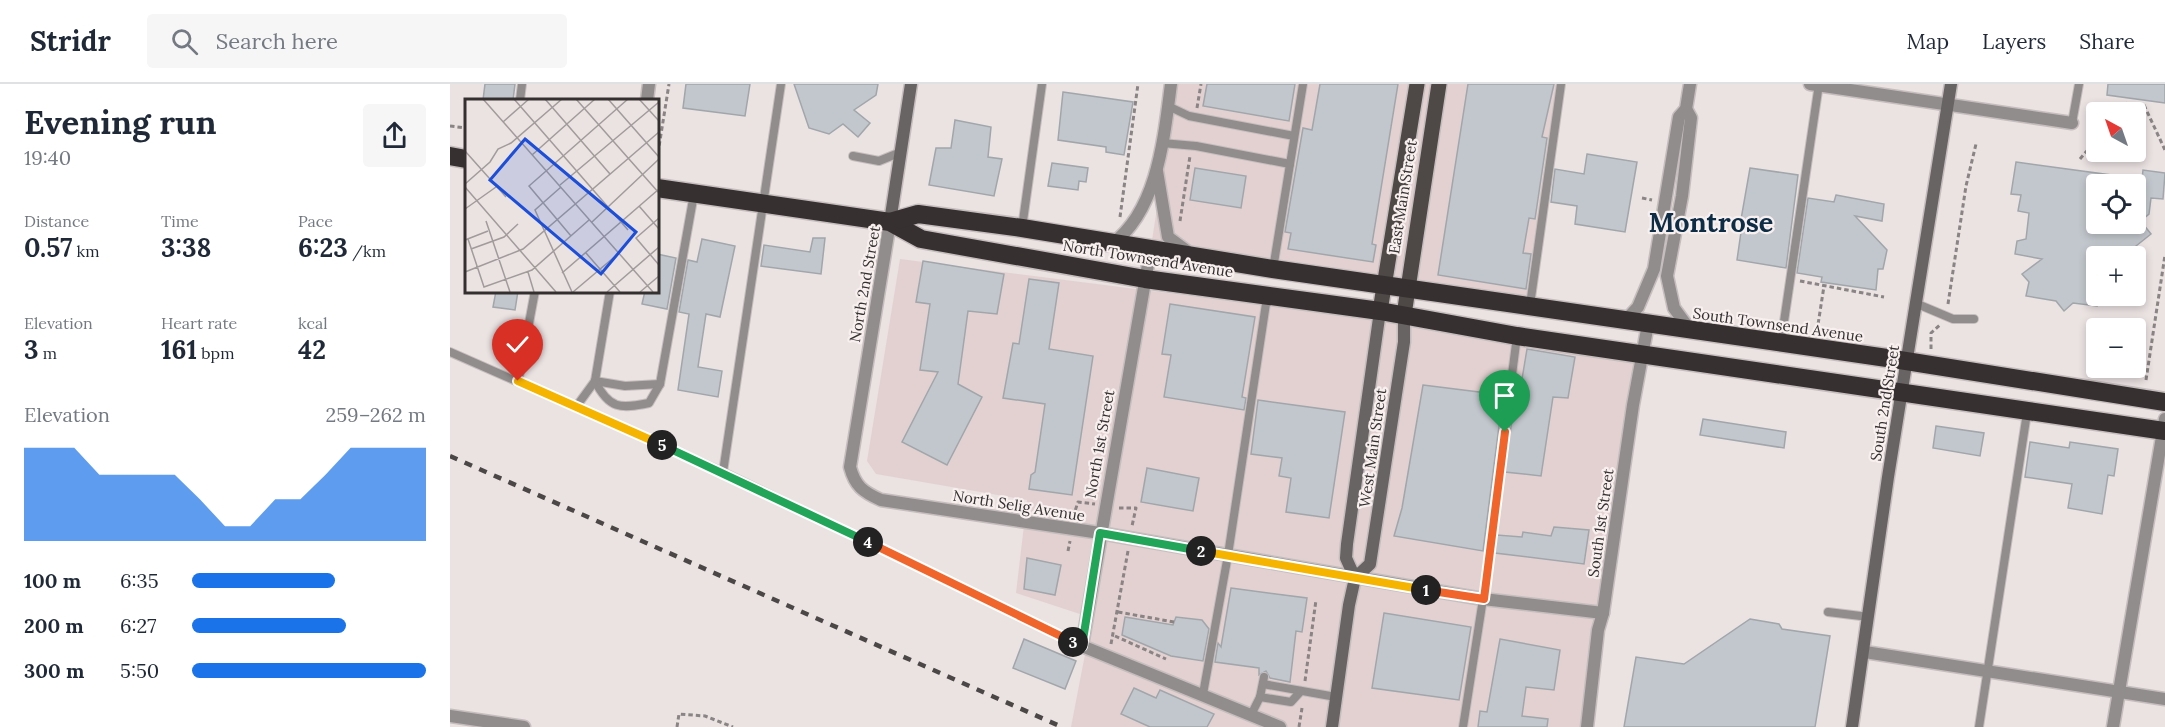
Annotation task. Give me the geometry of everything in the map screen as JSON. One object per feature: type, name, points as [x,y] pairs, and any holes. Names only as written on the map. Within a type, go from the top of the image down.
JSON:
[{"type":"highway","points":[[450,156],[465,159]]},
{"type":"highway","name":"North Townsend Avenue","points":[[658,188],[890,222],[921,239],[1145,279],[1404,315]]},
{"type":"highway","name":"North Townsend Avenue","points":[[890,222],[918,214],[1022,228],[1112,244],[1151,247],[1272,269],[1385,283]]},
{"type":"highway","name":"South Townsend Avenue","points":[[1385,283],[2165,402]]},
{"type":"highway","points":[[1404,315],[1517,336],[2027,412],[2164,427]]},
{"type":"main road","name":"East Main Street","points":[[1380,311],[1417,84]]},
{"type":"main road","name":"East Main Street","points":[[1404,315],[1438,84]]},
{"type":"street","points":[[647,99],[649,84]]},
{"type":"street","name":"North 2nd Street","points":[[859,487],[850,467],[911,84]]},
{"type":"street","points":[[1112,244],[1128,231],[1140,210],[1157,167],[1171,84]]},
{"type":"street","points":[[1625,321],[1642,300],[1654,269],[1679,117],[1686,109],[1690,84]]},
{"type":"street","points":[[1816,84],[2072,123]]},
{"type":"street","name":"South 2nd Street","points":[[1852,727],[1951,84]]},
{"type":"street","points":[[1686,109],[1691,118],[1682,196],[1667,276],[1674,308],[1691,331]]},
{"type":"street","points":[[1157,167],[1168,237],[1175,245],[1194,255]]},
{"type":"street","name":"North 1st Street","points":[[1082,646],[1151,247]]},
{"type":"street","name":"West Main Street","points":[[1355,578],[1346,558],[1347,544],[1380,311]]},
{"type":"street","name":"West Main Street","points":[[1332,727],[1349,605],[1355,578],[1370,564],[1402,353],[1404,315]]},
{"type":"street","name":"South 1st Street","points":[[1587,727],[1598,630],[1603,613],[1648,324]]},
{"type":"street","points":[[2113,727],[2164,427]]},
{"type":"street","name":"North Selig Avenue","points":[[859,487],[881,500],[1100,533],[1484,599],[1603,613]]},
{"type":"street","points":[[1082,646],[1280,727]]},
{"type":"street","points":[[1865,651],[2165,699]]},
{"type":"street","points":[[450,716],[524,727]]},
{"type":"lane","points":[[520,99],[522,84]]},
{"type":"lane","points":[[723,472],[781,84]]},
{"type":"lane","points":[[1022,228],[1042,84]]},
{"type":"lane","points":[[1272,269],[1303,84]]},
{"type":"lane","points":[[1530,306],[1561,84]]},
{"type":"lane","points":[[1781,344],[1816,84]]},
{"type":"lane","points":[[2072,123],[2079,84]]},
{"type":"lane","points":[[1168,106],[1196,117],[1294,136]]},
{"type":"lane","points":[[1162,143],[1192,146],[1290,164]]},
{"type":"lane","points":[[854,156],[879,161],[901,152]]},
{"type":"lane","points":[[595,381],[606,400],[617,406],[649,403],[660,384],[694,194]]},
{"type":"lane","points":[[518,381],[535,292]]},
{"type":"lane","points":[[576,407],[595,381],[610,292]]},
{"type":"lane","points":[[1203,694],[1228,555],[1267,296]]},
{"type":"lane","points":[[1916,303],[1946,317],[1974,319]]},
{"type":"lane","points":[[1463,727],[1484,599],[1517,336]]},
{"type":"lane","points":[[450,352],[723,472],[1082,646]]},
{"type":"lane","points":[[595,381],[625,386],[660,384]]},
{"type":"lane","points":[[1979,727],[2027,412]]},
{"type":"lane","points":[[1828,612],[1869,617]]},
{"type":"lane","points":[[1251,715],[1260,697],[1264,680],[1302,691],[1336,697]]},
{"type":"lane","points":[[1260,697],[1291,702],[1302,691]]},
{"type":"path","points":[[658,153],[669,84]]},
{"type":"path","points":[[1119,221],[1138,84]]},
{"type":"path","points":[[1196,117],[1201,84]]},
{"type":"path","points":[[2146,109],[2165,150]]},
{"type":"path","points":[[450,126],[465,128]]},
{"type":"path","points":[[1932,350],[1929,342],[1931,333],[1944,322],[1946,317],[1966,186],[1976,144]]},
{"type":"path","points":[[1179,224],[1192,146]]},
{"type":"path","points":[[2080,159],[2086,152]]},
{"type":"path","points":[[2146,380],[2165,255]]},
{"type":"path","points":[[1790,279],[1884,297]]},
{"type":"path","points":[[1817,333],[1824,286]]},
{"type":"path","points":[[1136,508],[1115,636],[1166,659]]},
{"type":"path","points":[[1299,727],[1302,691],[1316,600]]},
{"type":"path","points":[[1118,612],[1174,622]]},
{"type":"path","points":[[677,727],[679,714],[705,716],[733,727]]},
{"type":"shaded area","points":[[1176,84],[1564,84],[1530,306],[1151,247]]},
{"type":"shaded area","points":[[900,259],[1642,353],[1588,727],[1071,727],[1092,618],[1016,593],[1027,500],[876,474],[867,461]]},
{"type":"building","points":[[485,84],[515,84],[513,99],[483,99]]},
{"type":"building","points":[[686,84],[750,84],[745,116],[683,108]]},
{"type":"building","points":[[794,84],[878,84],[876,95],[854,110],[870,123],[858,137],[843,124],[829,134],[809,128]]},
{"type":"building","points":[[1207,84],[1295,84],[1289,121],[1203,106]]},
{"type":"building","points":[[1320,84],[1398,84],[1372,244],[1376,245],[1373,262],[1288,249],[1291,233],[1285,232],[1303,128],[1312,130]]},
{"type":"building","points":[[1468,84],[1554,84],[1542,137],[1547,138],[1535,219],[1529,218],[1523,253],[1531,254],[1526,289],[1438,275]]},
{"type":"building","points":[[2108,84],[2165,84],[2165,103],[2107,95]]},
{"type":"building","points":[[1063,92],[1133,102],[1124,155],[1106,152],[1106,147],[1058,140]]},
{"type":"building","points":[[955,120],[991,127],[988,157],[1002,159],[994,196],[929,185],[936,148],[951,148]]},
{"type":"building","points":[[1587,154],[1637,162],[1625,232],[1575,224],[1577,206],[1551,202],[1555,169],[1584,174]]},
{"type":"building","points":[[2016,162],[2104,174],[2086,174],[2086,234],[2146,234],[2146,228],[2151,234],[2136,246],[2086,246],[2086,305],[2073,303],[2064,311],[2056,301],[2026,296],[2029,282],[2022,274],[2042,259],[2015,254],[2017,241],[2026,239],[2029,213],[2018,211],[2021,195],[2011,194]]},
{"type":"building","points":[[1052,163],[1088,168],[1086,182],[1079,181],[1078,190],[1048,186]]},
{"type":"building","points":[[1195,168],[1246,176],[1241,208],[1190,200]]},
{"type":"building","points":[[1750,168],[1798,175],[1786,268],[1737,260],[1742,225],[1740,225]]},
{"type":"building","points":[[2143,170],[2165,173],[2163,199],[2151,198],[2149,214],[2146,216],[2146,174],[2143,174]]},
{"type":"building","points":[[1836,195],[1884,204],[1882,221],[1855,216],[1887,250],[1883,269],[1878,269],[1876,290],[1821,282],[1822,277],[1797,273],[1808,198],[1834,202]]},
{"type":"building","points":[[813,238],[825,238],[821,274],[761,266],[764,245],[810,252]]},
{"type":"building","points":[[702,239],[735,246],[720,317],[706,314],[698,367],[722,371],[718,397],[678,390],[689,314],[679,312],[688,260],[697,262]]},
{"type":"building","points":[[658,254],[676,258],[667,309],[642,304],[645,292],[658,292]]},
{"type":"building","points":[[923,261],[1004,274],[997,314],[968,311],[958,384],[982,397],[947,465],[902,442],[938,372],[920,370],[930,304],[916,302]]},
{"type":"building","points":[[1029,279],[1059,283],[1049,349],[1093,356],[1072,495],[1029,489],[1031,475],[1035,472],[1045,404],[1003,398],[1013,343],[1019,344]]},
{"type":"building","points":[[496,292],[518,292],[515,310],[493,307]]},
{"type":"building","points":[[1170,304],[1255,317],[1242,397],[1246,398],[1244,410],[1164,397],[1171,355],[1162,354]]},
{"type":"building","points":[[1527,349],[1575,357],[1568,398],[1553,397],[1541,476],[1505,472],[1515,397],[1519,397]]},
{"type":"building","points":[[1423,385],[1503,395],[1483,551],[1394,536],[1402,508]]},
{"type":"building","points":[[1258,400],[1345,412],[1329,518],[1286,512],[1291,478],[1279,476],[1282,458],[1251,454]]},
{"type":"building","points":[[1703,419],[1786,432],[1784,448],[1700,435]]},
{"type":"building","points":[[1936,426],[1984,433],[1980,456],[1933,448]]},
{"type":"building","points":[[2030,442],[2069,448],[2070,442],[2118,449],[2114,476],[2108,475],[2102,514],[2068,508],[2072,484],[2025,477]]},
{"type":"building","points":[[1147,468],[1199,478],[1193,511],[1141,502]]},
{"type":"building","points":[[1554,527],[1589,530],[1584,564],[1495,553],[1497,535],[1522,537],[1523,532],[1551,536]]},
{"type":"building","points":[[1027,558],[1061,565],[1055,595],[1024,589]]},
{"type":"building","points":[[1231,588],[1307,598],[1302,632],[1296,631],[1290,682],[1270,678],[1266,671],[1259,675],[1259,668],[1215,662],[1218,643],[1221,647]]},
{"type":"building","points":[[1384,613],[1471,627],[1459,700],[1372,688]]},
{"type":"building","points":[[1125,617],[1173,625],[1176,617],[1202,620],[1209,629],[1203,661],[1171,656],[1122,635]]},
{"type":"building","points":[[1750,619],[1779,624],[1782,629],[1830,636],[1815,727],[1624,727],[1636,657],[1684,664]]},
{"type":"building","points":[[1024,639],[1076,661],[1065,689],[1013,668]]},
{"type":"building","points":[[1500,639],[1560,650],[1554,690],[1526,687],[1522,716],[1548,719],[1547,727],[1478,727],[1480,711],[1487,712]]},
{"type":"building","points":[[1134,688],[1156,698],[1160,690],[1214,714],[1207,727],[1150,727],[1121,714]]},
{"type":"railway","points":[[450,456],[1062,727]]},
{"type":"district","name":"Montrose","points":[[1711,223]]},
{"type":"route","points":[[518,381],[723,472],[1082,646],[1100,533],[1484,599],[1505,432]]}]
